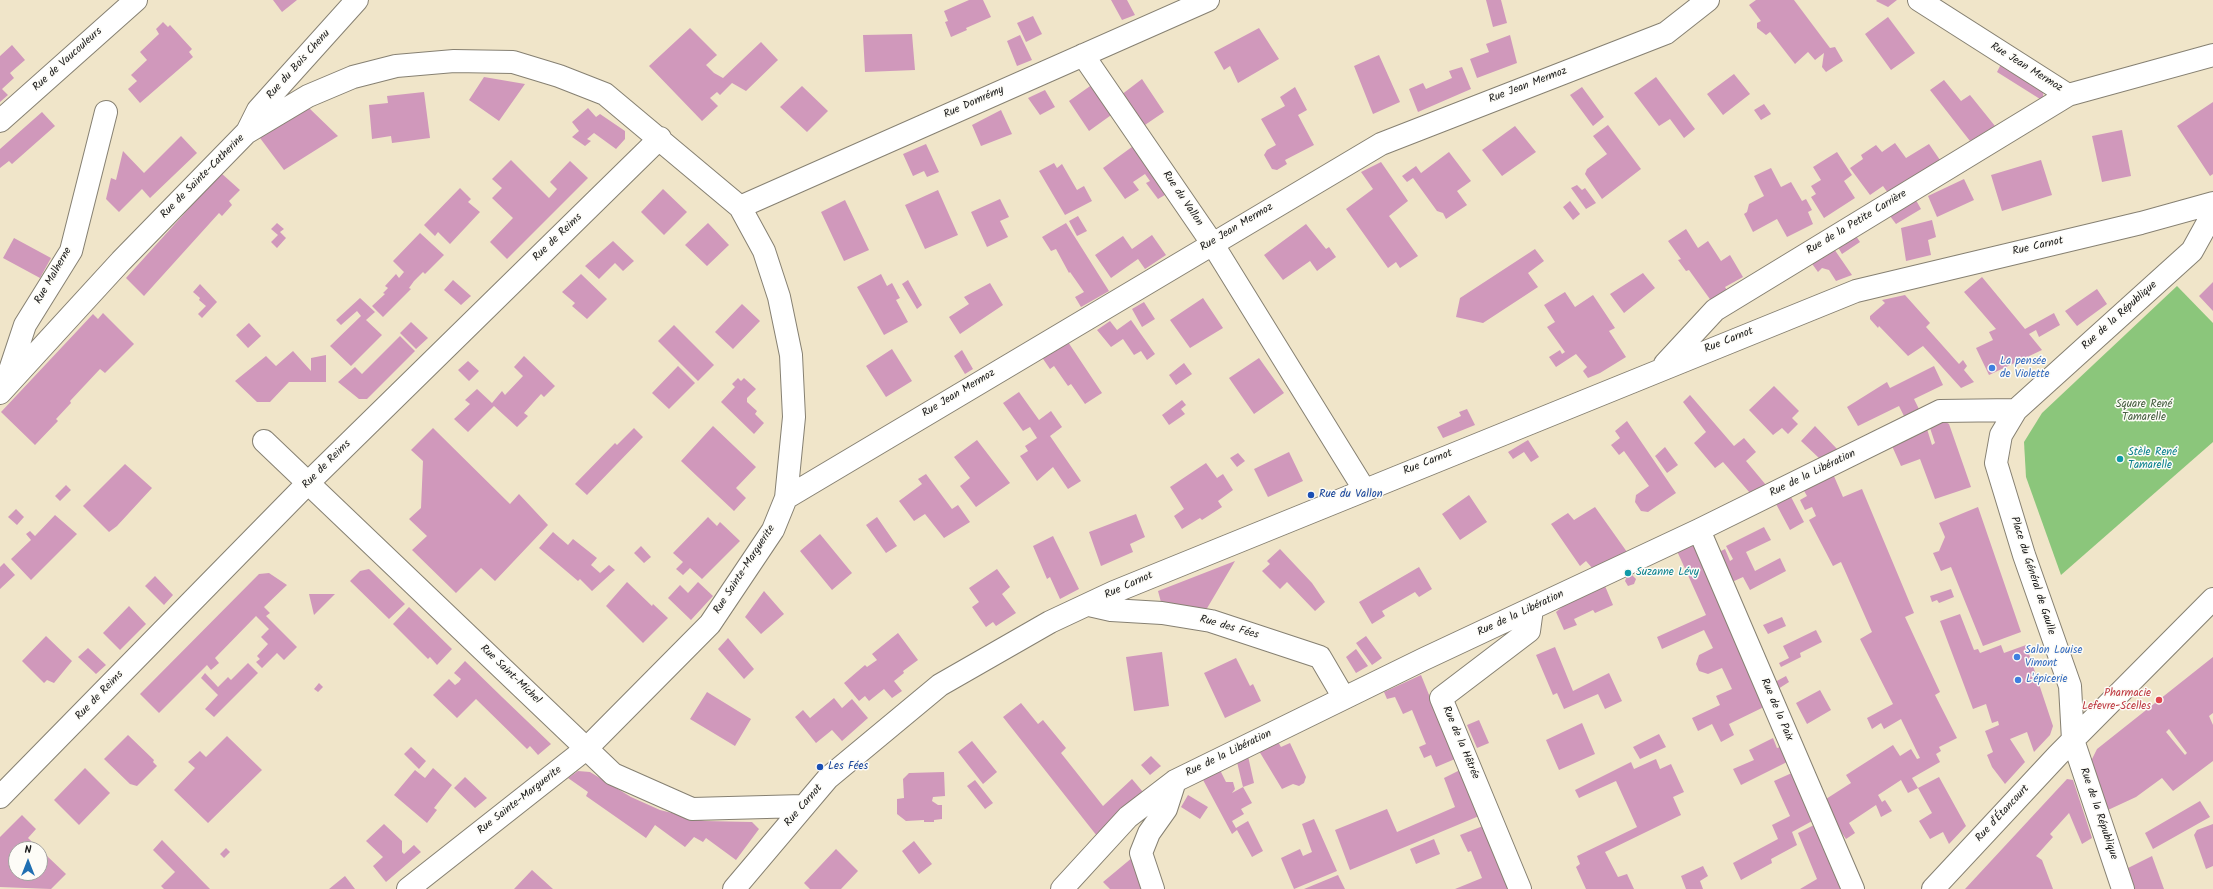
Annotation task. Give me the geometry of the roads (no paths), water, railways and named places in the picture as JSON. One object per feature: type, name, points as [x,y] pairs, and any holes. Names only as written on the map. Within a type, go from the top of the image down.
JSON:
[{"type":"street","name":"Rue de Vaucouleurs","points":[[0,120],[136,0]]},
{"type":"street","name":"Rue du Bois Chenu","points":[[246,133],[258,110],[357,0]]},
{"type":"street","name":"Rue Domrémy","points":[[740,207],[1208,0]]},
{"type":"street","name":"Rue Jean Mermoz","points":[[786,498],[1212,243],[1381,144],[1666,33],[1708,0]]},
{"type":"street","name":"Rue Jean Mermoz","points":[[1919,0],[2068,95],[2213,55]]},
{"type":"street","name":"Rue du Vallon","points":[[1083,55],[1212,243],[1364,488]]},
{"type":"street","name":"Rue de Sainte-Catherine","points":[[2,391],[121,261],[246,133],[308,96],[353,76],[396,66],[454,61],[513,62],[559,76],[605,94],[660,138]]},
{"type":"street","name":"Rue de la Petite Carrière","points":[[1662,368],[1715,310],[2068,95]]},
{"type":"street","name":"Rue Malherne","points":[[2,391],[25,325],[71,251],[106,112]]},
{"type":"street","name":"Rue Sainte-Marguerite","points":[[408,889],[587,748],[710,624],[773,530],[786,498],[794,417],[791,355],[779,297],[764,251],[740,207],[660,138]]},
{"type":"street","name":"Rue de Reims","points":[[0,797],[308,483],[660,138]]},
{"type":"street","name":"Rue Carnot","points":[[744,885],[803,806],[828,778],[940,685],[1050,622],[1114,592],[1364,488],[1856,291],[2140,223],[2213,203]]},
{"type":"street","name":"Rue de la République","points":[[2016,410],[2192,251],[2213,213]]},
{"type":"street","name":"Rue de la Libération","points":[[1062,889],[1128,817],[1175,781],[1344,698],[1699,530],[1940,411],[2016,410]]},
{"type":"street","name":"Place du Général de Gaulle","points":[[2016,410],[2001,435],[1996,463],[2024,555],[2070,686],[2073,740]]},
{"type":"street","name":"Rue Saint-Michel","points":[[264,441],[613,774],[692,808],[803,806]]},
{"type":"street","name":"Rue de la Paix","points":[[1699,530],[1853,889]]},
{"type":"street","points":[[2073,740],[2213,599]]},
{"type":"street","name":"Rue des Fées","points":[[1088,605],[1111,610],[1162,613],[1211,621],[1320,657],[1344,698]]},
{"type":"street","name":"Rue de la Hêtrée","points":[[1520,889],[1441,698],[1529,631],[1532,609]]},
{"type":"street","name":"Rue de la République","points":[[2073,740],[2123,889]]},
{"type":"street","name":"Rue d'Étancourt","points":[[1933,889],[2073,740]]},
{"type":"street","points":[[1153,889],[1141,853],[1149,834],[1166,808],[1175,781]]},
{"type":"place","name":"La pensée de Violette","points":[[1992,368]]},
{"type":"place","name":"Stèle René Tamarelle","points":[[2120,459]]},
{"type":"place","name":"Rue du Vallon","points":[[1311,495]]},
{"type":"place","name":"Suzanne Lévy","points":[[1628,573]]},
{"type":"place","name":"Salon Louise Vimont","points":[[2017,657]]},
{"type":"place","name":"L'épicerie","points":[[2018,680]]},
{"type":"place","name":"Pharmacie Lefevre-Scelles","points":[[2159,700]]},
{"type":"place","name":"Les Fées","points":[[820,767]]},
{"type":"park label","name":"Square René Tamarelle","points":[[2144,411]]}]
